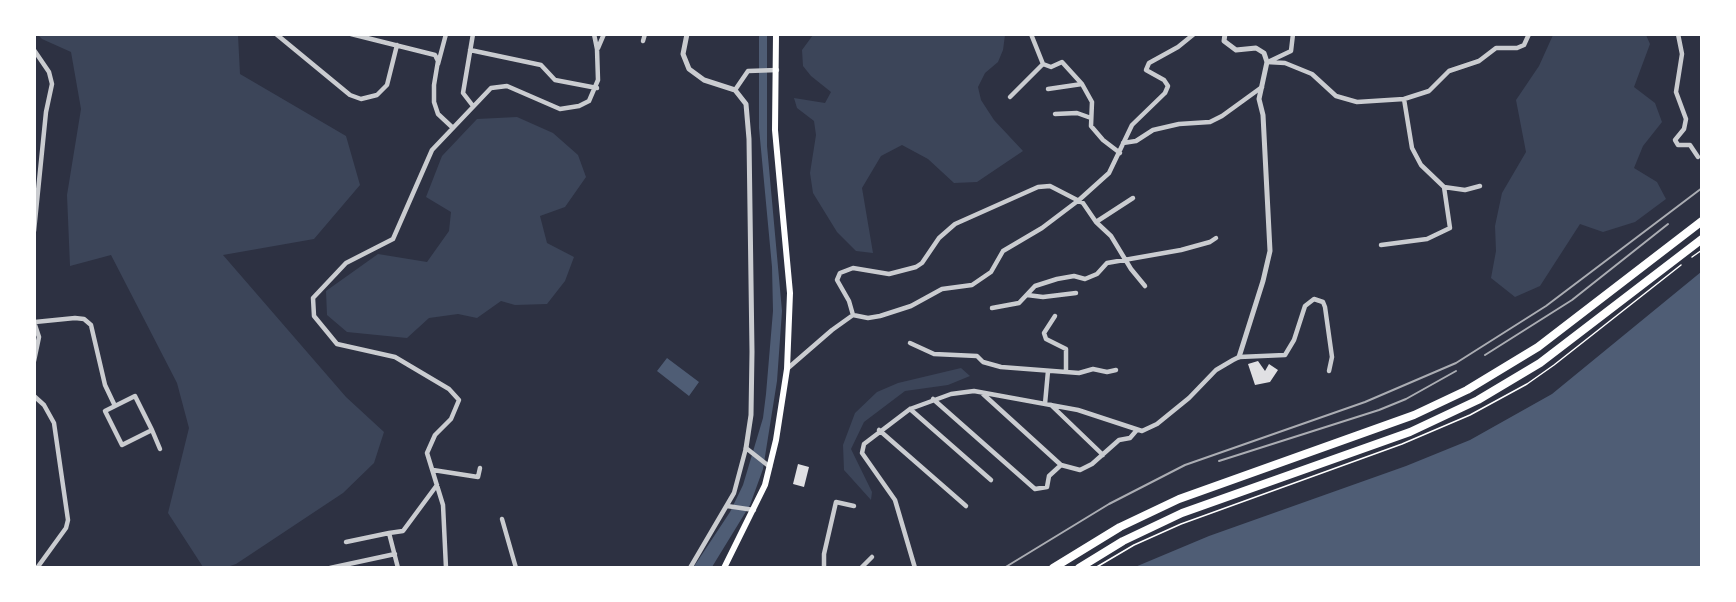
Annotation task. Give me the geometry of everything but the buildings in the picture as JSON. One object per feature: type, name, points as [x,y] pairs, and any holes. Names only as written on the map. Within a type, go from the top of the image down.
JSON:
[{"type":"highway","points":[[1053,567],[1120,527],[1179,499],[1414,415],[1467,390],[1538,347],[1701,221]]},
{"type":"highway","points":[[1079,567],[1123,541],[1182,513],[1410,432],[1478,400],[1540,363],[1701,239]]},
{"type":"main road","points":[[724,567],[752,510],[768,465],[787,369],[790,293],[775,130],[776,34]]},
{"type":"street","points":[[276,34],[350,95],[361,99],[377,95],[387,85],[397,45]]},
{"type":"street","points":[[351,34],[430,53],[435,55],[437,66]]},
{"type":"street","points":[[446,34],[437,66],[434,102],[438,114],[453,128]]},
{"type":"street","points":[[473,34],[463,93],[473,106]]},
{"type":"street","points":[[597,49],[604,34]]},
{"type":"street","points":[[643,41],[645,34]]},
{"type":"street","points":[[687,34],[683,54],[689,69],[704,80],[735,90],[746,104],[749,139],[751,406],[748,450],[739,481],[729,506],[690,567]]},
{"type":"street","points":[[1031,34],[1043,64],[1051,67],[1062,62],[1082,84],[1092,102],[1091,126],[1103,140],[1120,153]]},
{"type":"street","points":[[787,369],[853,315],[868,318],[880,316],[910,306],[942,289],[972,285],[991,272],[1003,251],[1042,228],[1079,200],[1109,173],[1132,125],[1165,93],[1168,86],[1164,80],[1146,70],[1149,63],[1178,47],[1194,34]]},
{"type":"street","points":[[1225,34],[1224,41],[1236,50],[1256,48],[1264,53],[1268,62],[1259,99],[1263,115],[1270,251],[1239,357]]},
{"type":"street","points":[[1268,62],[1291,51],[1293,34]]},
{"type":"street","points":[[1268,62],[1286,63],[1312,74],[1336,96],[1357,102],[1404,99],[1429,91],[1449,71],[1479,61],[1488,51],[1496,48],[1517,48],[1524,45],[1529,34]]},
{"type":"street","points":[[1678,34],[1682,54],[1676,92],[1686,119],[1684,129],[1675,140],[1678,145],[1690,145],[1698,157]]},
{"type":"street","points":[[446,567],[443,505],[428,460],[428,447],[457,409],[459,400],[456,394],[395,357],[337,344],[316,320],[311,304],[315,294],[346,263],[393,239],[432,150],[491,88],[498,85],[512,87],[552,106],[564,109],[586,103],[597,88],[597,49],[592,35]]},
{"type":"street","points":[[34,50],[49,72],[52,84],[46,105],[34,231]]},
{"type":"street","points":[[470,50],[537,64],[544,67],[555,80],[597,88]]},
{"type":"street","points":[[1010,97],[1043,64]]},
{"type":"street","points":[[735,90],[746,72],[754,69],[775,70]]},
{"type":"street","points":[[1048,89],[1082,84]]},
{"type":"street","points":[[1123,143],[1136,141],[1162,128],[1210,122],[1262,87]]},
{"type":"street","points":[[1404,99],[1412,148],[1421,165],[1444,187],[1465,190],[1480,186]]},
{"type":"street","points":[[1055,114],[1077,113],[1091,118]]},
{"type":"street","points":[[853,315],[849,301],[837,280],[845,270],[853,268],[889,274],[916,267],[922,263],[939,238],[955,224],[1033,188],[1050,186],[1079,200],[1095,222],[1111,236],[1145,286]]},
{"type":"street","points":[[1381,245],[1427,238],[1450,228],[1444,187]]},
{"type":"street","points":[[1095,222],[1133,198]]},
{"type":"street","points":[[992,308],[1019,303],[1035,286],[1074,276],[1085,279],[1097,274],[1107,263],[1126,261],[1210,242],[1216,238]]},
{"type":"street","points":[[1027,295],[1043,297],[1076,293]]},
{"type":"street","points":[[982,392],[1060,465],[1080,470],[1103,455],[1119,440],[1130,438],[1136,431],[1156,424],[1189,399],[1216,370],[1239,357],[1285,355],[1294,340],[1305,306],[1318,299],[1325,307],[1331,346],[1329,371]]},
{"type":"street","points":[[1055,316],[1044,333],[1046,339],[1066,349],[1066,372]]},
{"type":"street","points":[[34,362],[39,338],[34,322],[84,319],[92,325],[105,385],[115,406]]},
{"type":"street","points":[[910,343],[934,354],[977,356],[983,362],[1001,367],[1066,372],[1116,370]]},
{"type":"street","points":[[1048,371],[1048,404],[1103,455]]},
{"type":"street","points":[[915,567],[895,500],[862,453],[864,444],[879,430],[910,409],[933,399],[968,391],[982,392],[1099,416],[1136,431]]},
{"type":"street","points":[[34,396],[44,405],[54,423],[68,520],[66,528],[37,567]]},
{"type":"street","points":[[152,430],[122,445],[105,411],[135,396],[152,430],[160,449]]},
{"type":"street","points":[[933,399],[1035,489],[1047,487],[1049,476],[1060,465]]},
{"type":"street","points":[[910,409],[991,480]]},
{"type":"street","points":[[879,430],[966,506]]},
{"type":"street","points":[[748,450],[768,465]]},
{"type":"street","points":[[433,470],[478,477],[480,468]]},
{"type":"street","points":[[346,542],[403,531],[437,485]]},
{"type":"street","points":[[824,567],[824,554],[836,502],[854,506]]},
{"type":"street","points":[[729,506],[752,510]]},
{"type":"street","points":[[502,519],[516,567]]},
{"type":"street","points":[[390,533],[398,567]]},
{"type":"street","points":[[330,567],[395,554]]},
{"type":"street","points":[[861,567],[872,557]]},
{"type":"shaded area","points":[[38,35],[238,35],[240,74],[346,136],[360,185],[314,239],[223,255],[346,397],[384,432],[374,463],[343,493],[236,564],[227,567],[203,567],[168,513],[189,428],[177,383],[111,255],[70,266],[67,195],[81,109],[71,52]]},
{"type":"shaded area","points":[[759,35],[767,35],[767,146],[782,311],[777,381],[763,469],[750,505],[712,567],[693,568],[730,512],[743,485],[763,418],[766,394],[773,311],[772,267],[759,128]]},
{"type":"shaded area","points":[[813,35],[1005,35],[1003,50],[998,62],[985,73],[978,87],[981,100],[994,120],[1023,151],[977,182],[954,183],[928,159],[902,145],[881,156],[862,188],[873,253],[856,251],[837,232],[813,193],[810,173],[816,135],[814,121],[797,108],[794,98],[825,103],[831,92],[811,76],[803,66],[802,50]]},
{"type":"shaded area","points":[[1553,35],[1646,35],[1650,44],[1634,87],[1655,103],[1662,122],[1643,146],[1634,168],[1657,182],[1666,199],[1635,222],[1603,232],[1580,224],[1540,286],[1515,297],[1491,278],[1496,251],[1495,226],[1502,193],[1526,152],[1516,100],[1539,66]]},
{"type":"shaded area","points":[[517,117],[553,133],[578,155],[586,177],[565,207],[540,216],[547,243],[574,257],[565,281],[547,304],[515,305],[501,301],[477,318],[458,314],[429,318],[407,338],[347,332],[327,315],[326,291],[378,254],[427,262],[449,231],[451,212],[426,197],[442,156],[477,119]]},
{"type":"shaded area","points":[[1701,272],[1701,567],[1135,567],[1209,536],[1406,466],[1470,440],[1552,394]]},
{"type":"shaded area","points":[[667,358],[699,382],[689,396],[657,371]]},
{"type":"shaded area","points":[[961,368],[970,376],[948,385],[905,391],[864,422],[851,449],[872,492],[871,500],[844,470],[843,445],[855,413],[877,392],[898,383]]},
{"type":"railway","points":[[1004,568],[1109,504],[1185,465],[1365,402],[1456,363],[1546,306],[1702,188]]},
{"type":"railway","points":[[1485,355],[1572,300],[1668,224]]},
{"type":"railway","points":[[1219,461],[1379,410],[1406,399],[1456,371]]}]
